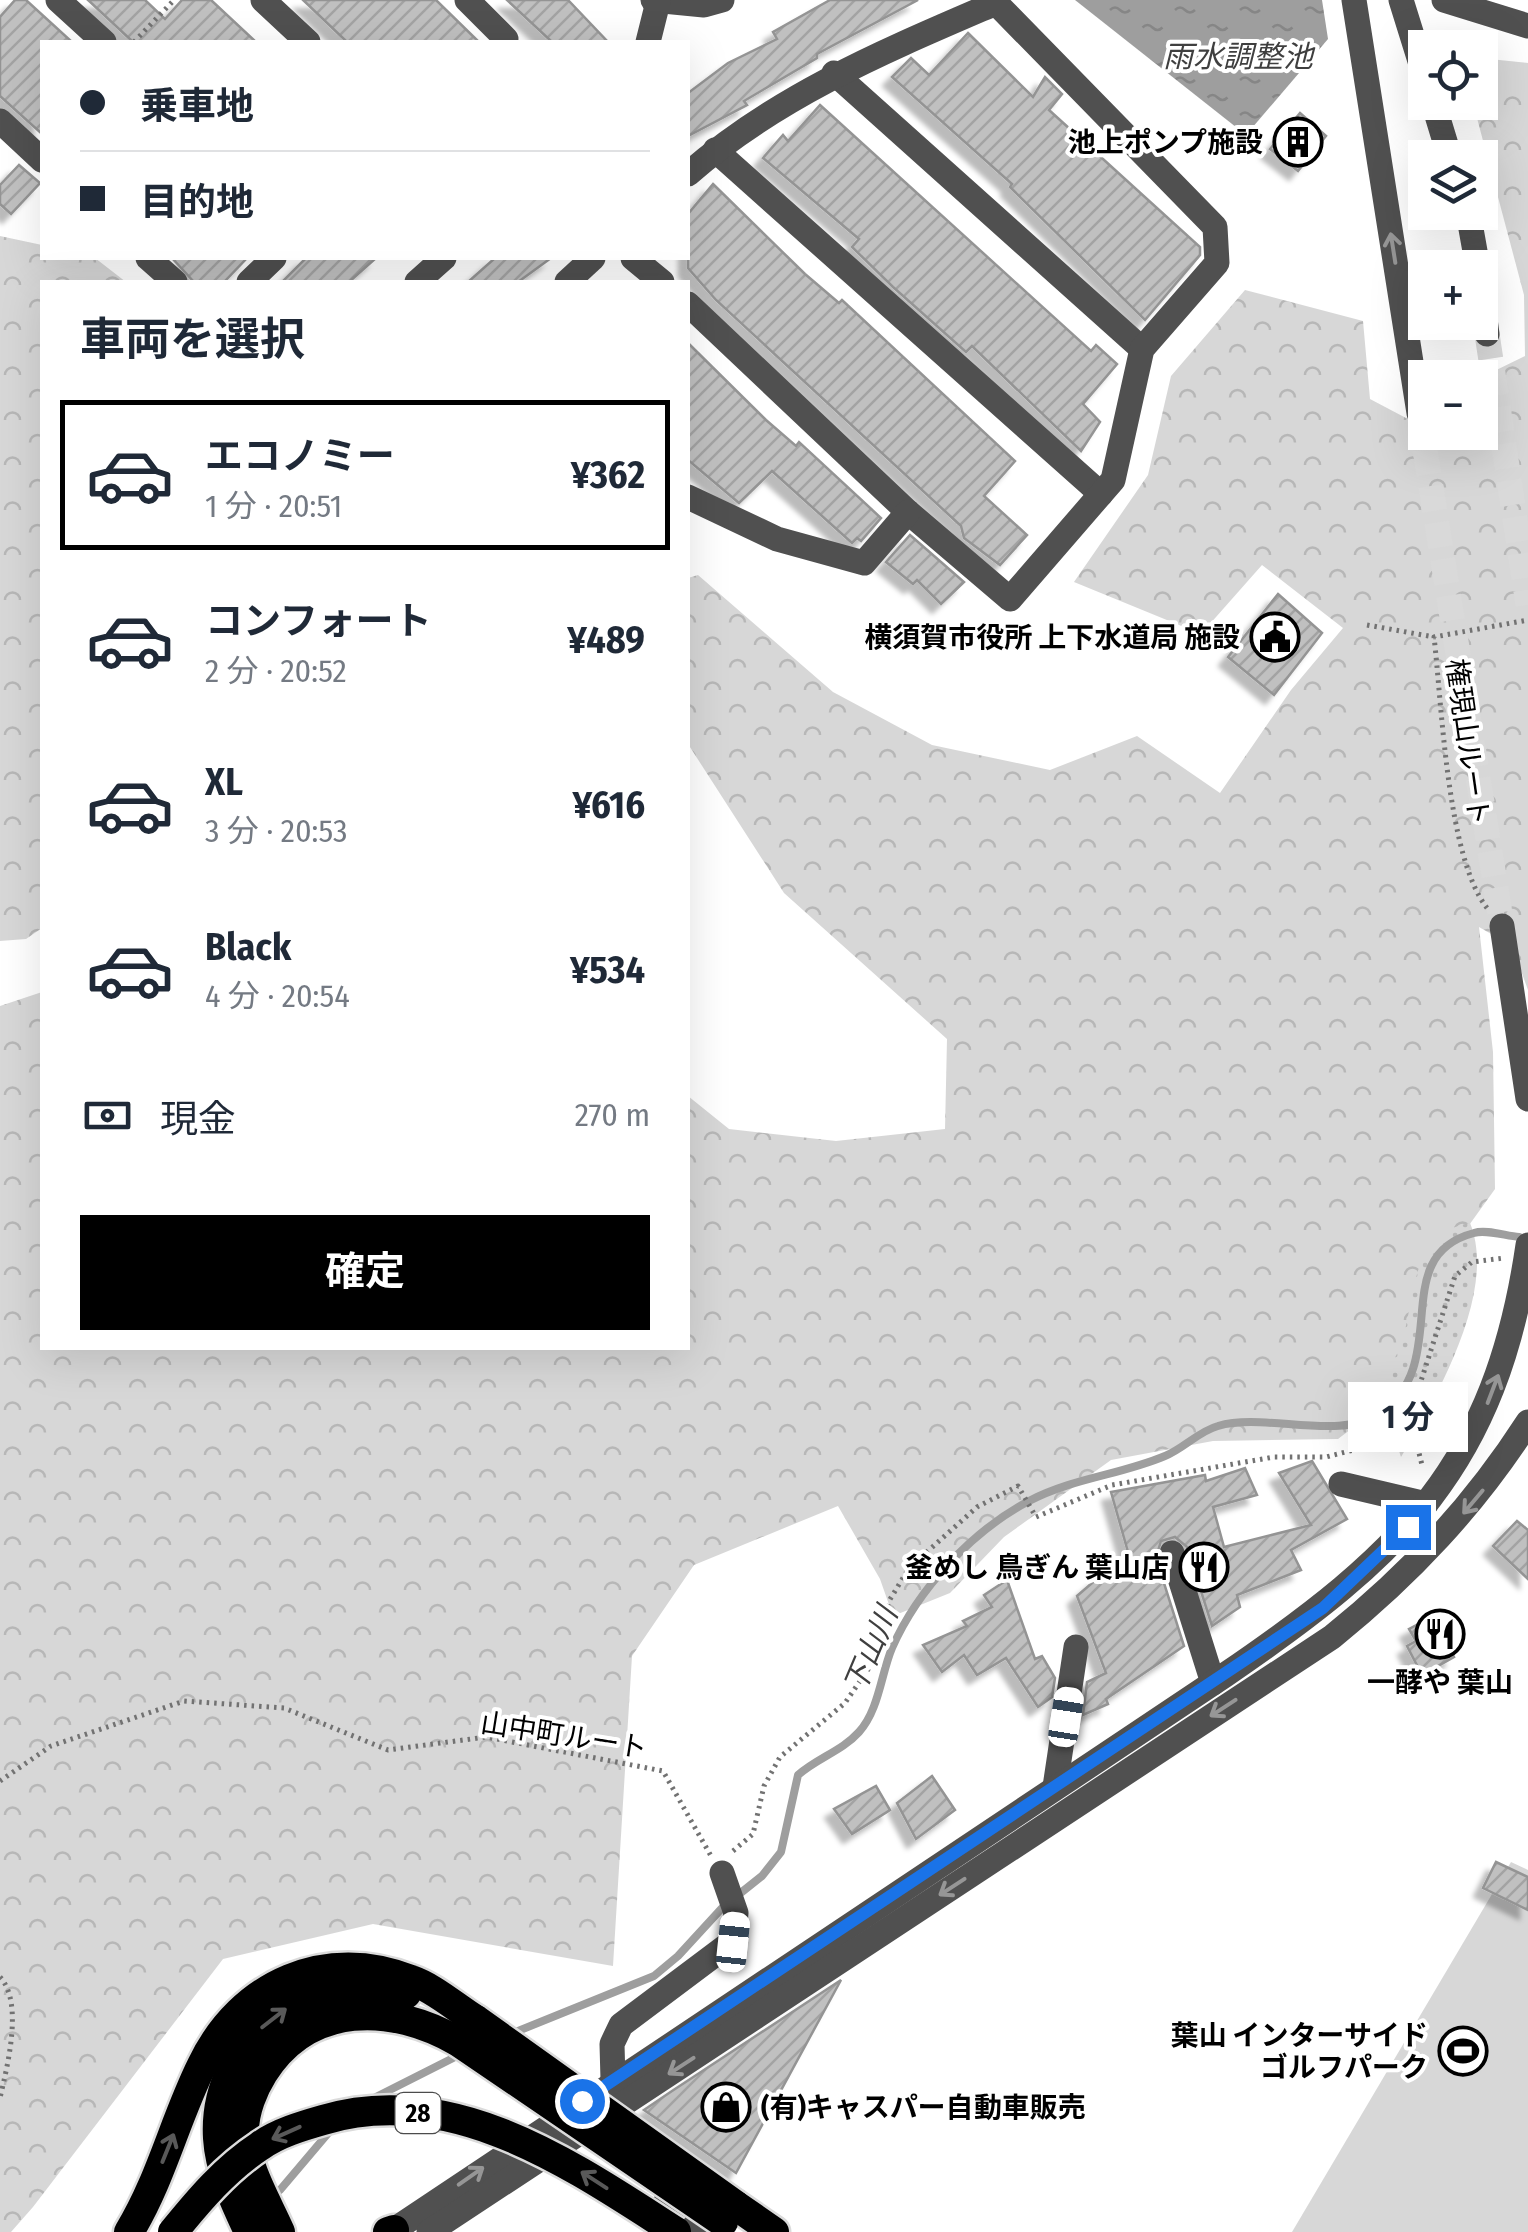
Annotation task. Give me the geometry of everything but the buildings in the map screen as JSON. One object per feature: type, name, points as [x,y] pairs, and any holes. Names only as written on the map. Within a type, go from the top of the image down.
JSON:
[{"type":"highway","points":[[129,2232],[203,2062],[224,2030],[276,1983],[329,1965],[364,1967],[413,1980],[468,2031],[723,2223],[774,2232]]},
{"type":"highway","points":[[303,2232],[268,2228],[229,2190],[217,2136],[235,2061],[268,2020],[294,2003],[353,1989],[394,1991],[468,2031]]},
{"type":"highway","name":"28","points":[[173,2232],[212,2185],[262,2144],[343,2114],[380,2110],[453,2118],[526,2143],[568,2163],[676,2232]]},
{"type":"street","points":[[58,0],[102,40]]},
{"type":"street","points":[[263,0],[306,40]]},
{"type":"street","points":[[466,0],[505,40]]},
{"type":"street","points":[[648,40],[655,1],[704,6],[722,0]]},
{"type":"street","points":[[1354,0],[1411,360]]},
{"type":"street","points":[[1401,0],[1410,30]]},
{"type":"street","points":[[1444,0],[1528,26]]},
{"type":"street","points":[[690,172],[715,150],[834,74],[996,2],[1215,227],[1217,263],[1142,349],[1113,480],[1010,599],[908,512],[690,306]]},
{"type":"street","points":[[834,74],[1142,349]]},
{"type":"street","points":[[0,121],[40,158]]},
{"type":"street","points":[[715,150],[1101,494]]},
{"type":"street","points":[[150,260],[173,280]]},
{"type":"street","points":[[251,280],[272,260]]},
{"type":"street","points":[[419,280],[442,260]]},
{"type":"street","points":[[568,280],[591,260]]},
{"type":"street","points":[[634,260],[660,280]]},
{"type":"street","points":[[690,498],[777,538],[864,563],[908,512]]},
{"type":"street","points":[[1502,926],[1528,1099]]},
{"type":"street","points":[[391,2231],[1213,1683],[1349,1586],[1395,1543],[1479,1424],[1498,1374],[1527,1250]]},
{"type":"street","points":[[429,2232],[1332,1637],[1382,1597],[1450,1529],[1524,1436],[1479,1424]]},
{"type":"street","points":[[1341,1484],[1428,1500]]},
{"type":"street","points":[[1172,1553],[1213,1683]]},
{"type":"street","points":[[1056,1787],[1076,1646]]},
{"type":"street","points":[[613,2080],[612,2044],[622,2026],[733,1942],[736,1913],[724,1877]]},
{"type":"street","points":[[550,2122],[692,2219],[723,2223]]},
{"type":"path","points":[[136,40],[174,0]]},
{"type":"path","name":"権現山ルート","points":[[1471,887],[1455,804],[1434,637],[1528,620]]},
{"type":"path","points":[[1366,625],[1434,637]]},
{"type":"path","points":[[1428,1500],[1414,1432],[1419,1387],[1454,1276],[1472,1262],[1527,1250]]},
{"type":"path","points":[[724,1877],[735,1846],[753,1834],[764,1786],[780,1756],[845,1703],[869,1668],[889,1601],[908,1568],[977,1507],[1018,1486],[1036,1517],[1112,1485],[1274,1457],[1326,1457],[1365,1447],[1419,1387]]},
{"type":"path","name":"山中町ルート","points":[[0,1781],[51,1746],[184,1701],[284,1708],[388,1750],[486,1737],[663,1770],[724,1877]]},
{"type":"path","points":[[0,1977],[7,1986],[13,2045],[0,2098]]},
{"type":"green space","points":[[1498,60],[1528,63],[1528,990],[1512,946],[1479,927],[1493,1052],[1495,1189],[1434,1274],[1393,1397],[1338,1439],[1213,1441],[1111,1460],[1004,1537],[950,1593],[893,1616],[880,1579],[838,1506],[694,1565],[632,1656],[613,1966],[373,1924],[223,1959],[33,2207],[11,2232],[0,2232],[0,1006],[40,993],[40,1350],[690,1350],[690,1098],[729,1129],[836,1141],[945,1129],[947,1039],[784,893],[690,747],[690,577],[698,575],[833,692],[932,745],[1050,770],[1137,736],[1220,793],[1291,690],[1343,628],[1262,565],[1201,634],[1074,582],[1148,475],[1171,376],[1245,290],[1363,321],[1370,399],[1408,417],[1408,450],[1498,450],[1498,369],[1525,356],[1524,295],[1498,197],[1498,140],[1483,140],[1478,120],[1498,120]]},
{"type":"green space","points":[[0,236],[40,245],[40,260],[98,260],[123,280],[40,280],[40,929],[26,939],[0,941]]},
{"type":"green space","points":[[1470,1223],[1477,1250],[1470,1311],[1446,1375],[1401,1457],[1377,1384],[1399,1349],[1425,1254],[1450,1229]]},
{"type":"green space","name":"葉山 インターサイド ゴルフパーク","points":[[1511,1862],[1528,1870],[1528,2232],[1292,2232]]},
{"type":"water","name":"雨水調整池","points":[[1075,0],[1322,0],[1328,39],[1246,135]]},
{"type":"waterway","name":"下山川","points":[[508,2035],[654,1976],[723,1907],[762,1876],[781,1852],[798,1775],[845,1744],[866,1723],[892,1648],[916,1604],[949,1564],[987,1528],[1046,1493],[1165,1456],[1218,1426],[1257,1422],[1345,1425],[1381,1413],[1402,1391],[1414,1366],[1425,1286],[1433,1263],[1448,1245],[1474,1233],[1519,1237]]},
{"type":"waterway","name":"下山川","points":[[368,2101],[463,2053]]},
{"type":"waterway","name":"下山川","points":[[280,2190],[330,2131]]},
{"type":"tunnel","points":[[1488,340],[1528,605]]},
{"type":"tunnel","points":[[1425,450],[1502,926]]},
{"type":"place","name":"池上ポンプ施設","points":[[1298,142]]},
{"type":"place","name":"横須賀市役所 上下水道局 施設","points":[[1275,637]]},
{"type":"place","name":"釜めし 鳥ぎん 葉山店","points":[[1204,1567]]},
{"type":"place","name":"一酵や 葉山","points":[[1440,1634]]},
{"type":"place","name":"葉山 インターサイド ゴルフパーク","points":[[1463,2051]]},
{"type":"place","name":"(有)キャスパー自動車販売","points":[[726,2107]]},
{"type":"route","points":[[582,2101],[1323,1608],[1362,1576],[1408,1527]]}]
